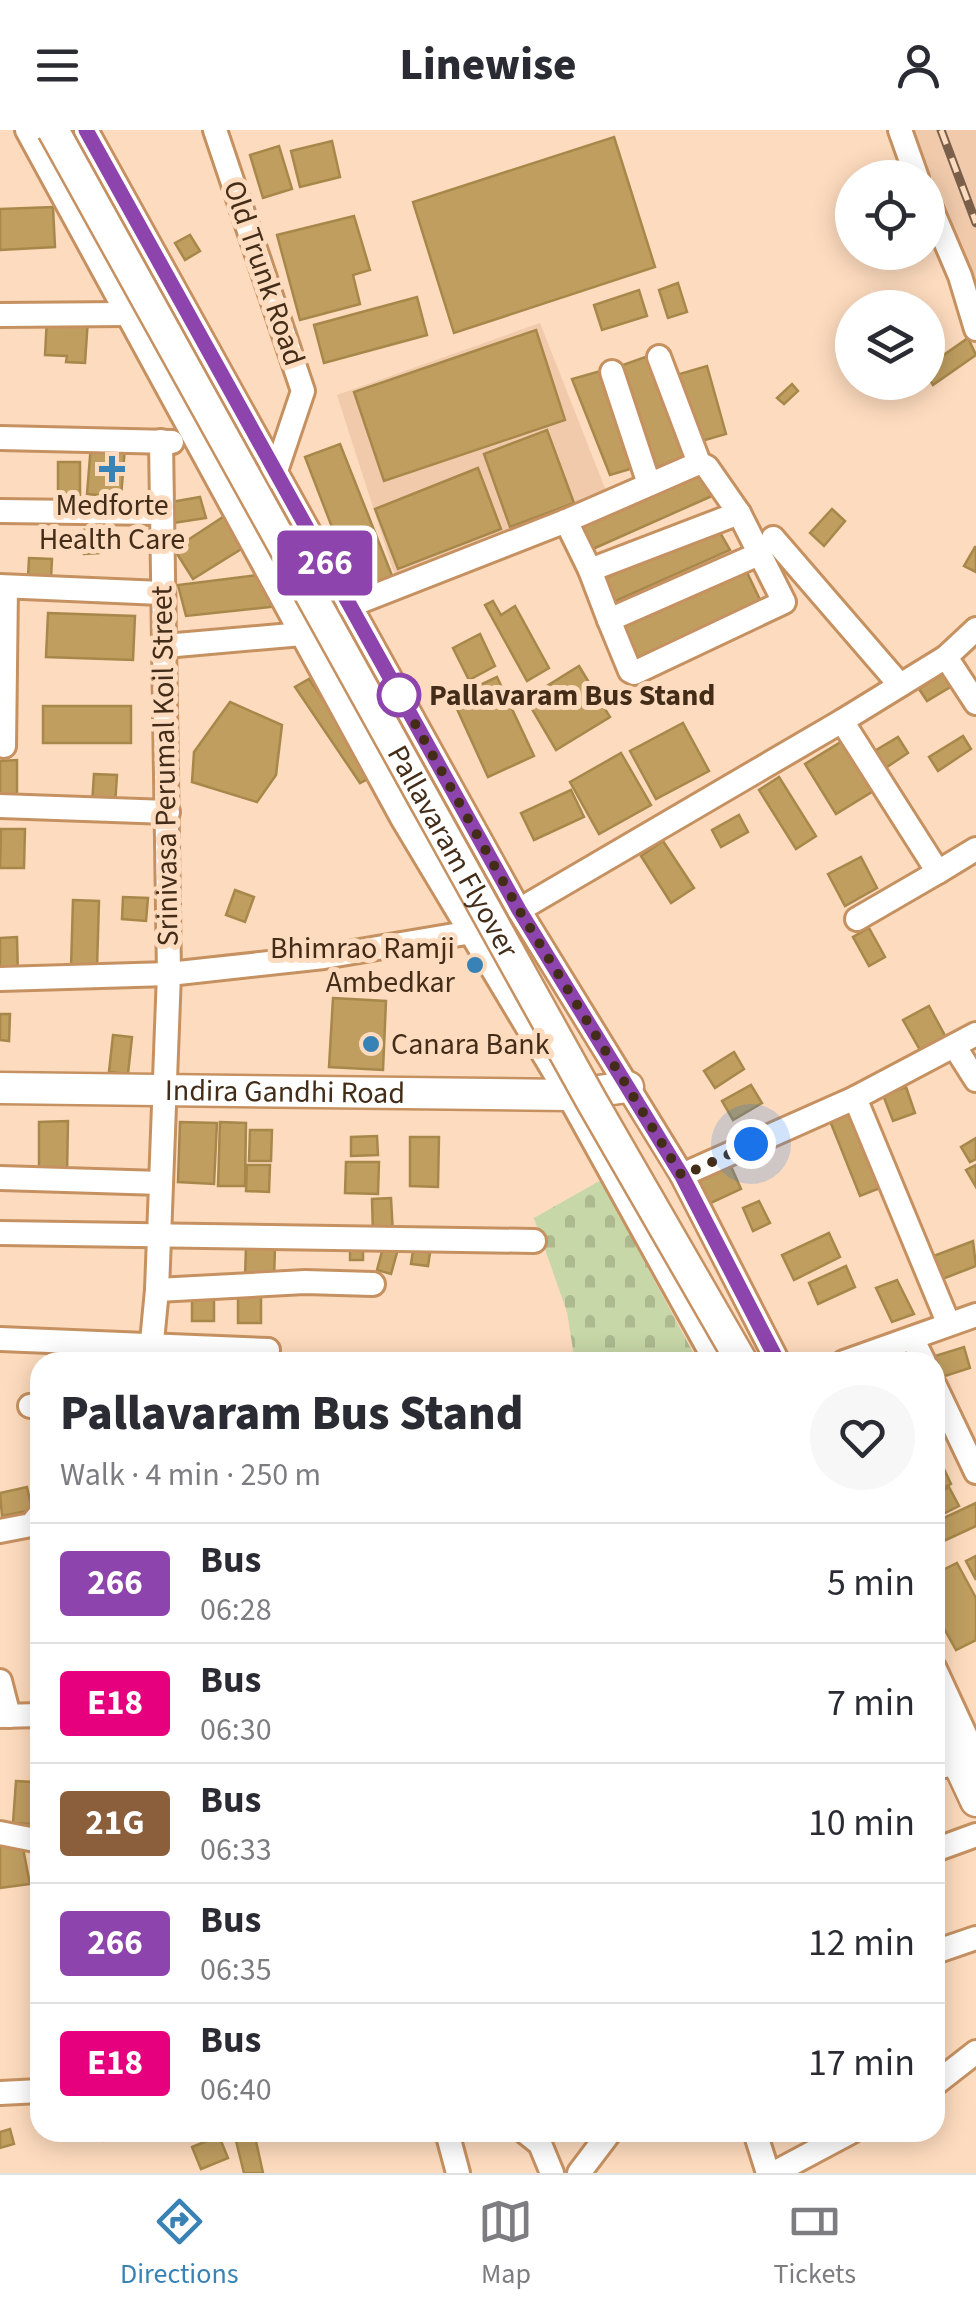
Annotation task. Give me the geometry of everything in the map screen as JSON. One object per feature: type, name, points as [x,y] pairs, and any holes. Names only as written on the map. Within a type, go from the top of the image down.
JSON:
[{"type":"main road","name":"Pallavaram Flyover","points":[[54,130],[534,998],[736,1352]]},
{"type":"main road","name":"Pallavaram Flyover","points":[[67,130],[748,1352]]},
{"type":"main road","name":"Indira Gandhi Road","points":[[0,1088],[568,1095],[628,1087]]},
{"type":"main road","points":[[950,1757],[976,1801]]},
{"type":"main road","points":[[950,1757],[976,1823]]},
{"type":"street","points":[[27,130],[402,818],[568,1095],[710,1352]]},
{"type":"street","points":[[86,130],[519,910],[682,1176],[773,1352]]},
{"type":"street","name":"Old Trunk Road","points":[[216,130],[303,392],[275,474]]},
{"type":"street","points":[[900,130],[911,160]]},
{"type":"street","points":[[945,240],[976,329]]},
{"type":"street","points":[[0,315],[126,314]]},
{"type":"street","points":[[659,357],[699,462],[707,467],[767,546],[900,685]]},
{"type":"street","points":[[612,372],[649,484]]},
{"type":"street","points":[[0,438],[195,443]]},
{"type":"street","name":"Srinivasa Perumal Koil Street","points":[[152,1352],[168,974],[160,441]]},
{"type":"street","points":[[348,606],[566,521],[699,462]]},
{"type":"street","points":[[228,500],[275,474]]},
{"type":"street","points":[[0,510],[162,514]]},
{"type":"street","points":[[590,570],[739,513]]},
{"type":"street","points":[[566,521],[630,671],[639,672],[782,605],[767,546]]},
{"type":"street","points":[[609,620],[767,546]]},
{"type":"street","points":[[4,746],[3,587],[161,593]]},
{"type":"street","points":[[519,910],[842,721],[946,656],[976,629]]},
{"type":"street","points":[[164,646],[302,634]]},
{"type":"street","points":[[946,656],[976,703]]},
{"type":"street","points":[[842,721],[938,872]]},
{"type":"street","points":[[0,806],[168,812]]},
{"type":"street","points":[[857,918],[976,848]]},
{"type":"street","points":[[0,979],[168,974],[324,957],[472,932]]},
{"type":"street","points":[[682,1176],[855,1098],[976,1034]]},
{"type":"street","points":[[955,1047],[976,1080]]},
{"type":"street","points":[[855,1098],[945,1315]]},
{"type":"street","points":[[0,1178],[161,1183]]},
{"type":"street","points":[[0,1233],[534,1241]]},
{"type":"street","points":[[156,1290],[305,1282],[373,1284]]},
{"type":"street","points":[[912,1352],[916,1324],[976,1304]]},
{"type":"street","points":[[912,1352],[976,1315]]},
{"type":"street","points":[[912,1352],[976,1329]]},
{"type":"street","points":[[0,1339],[141,1352]]},
{"type":"street","points":[[191,1352],[268,1350]]},
{"type":"street","points":[[945,1407],[976,1472]]},
{"type":"street","points":[[0,1531],[30,1526]]},
{"type":"street","points":[[0,1681],[4,1716],[30,1715]]},
{"type":"street","points":[[945,1728],[950,1757]]},
{"type":"street","points":[[0,1833],[30,1839]]},
{"type":"street","points":[[945,1847],[976,1836]]},
{"type":"street","points":[[945,1949],[976,1938]]},
{"type":"street","points":[[945,2076],[976,2052]]},
{"type":"street","points":[[0,2093],[30,2092]]},
{"type":"street","points":[[450,2142],[458,2173]]},
{"type":"street","points":[[538,2142],[552,2173]]},
{"type":"street","points":[[579,2173],[602,2142]]},
{"type":"street","points":[[760,2142],[771,2173],[832,2142]]},
{"type":"shaded area","points":[[912,130],[976,130],[976,313],[945,224],[945,160],[922,160]]},
{"type":"shaded area","points":[[540,323],[608,496],[396,579],[337,395]]},
{"type":"green space","points":[[601,1180],[693,1352],[573,1352],[567,1312],[534,1218]]},
{"type":"building","points":[[614,137],[655,267],[454,333],[413,202]]},
{"type":"building","points":[[332,141],[340,177],[300,187],[291,151]]},
{"type":"building","points":[[279,146],[292,189],[263,198],[250,155]]},
{"type":"building","points":[[53,207],[55,247],[0,250],[0,209]]},
{"type":"building","points":[[354,216],[370,270],[353,275],[360,304],[300,320],[277,235]]},
{"type":"building","points":[[190,235],[200,251],[185,260],[175,243]]},
{"type":"building","points":[[678,283],[687,312],[668,318],[659,290]]},
{"type":"building","points":[[639,290],[647,316],[602,330],[594,305]]},
{"type":"building","points":[[417,297],[427,335],[324,363],[314,325]]},
{"type":"building","points":[[47,317],[88,319],[85,363],[66,362],[67,356],[45,355]]},
{"type":"building","points":[[536,330],[565,420],[384,481],[354,392]]},
{"type":"building","points":[[968,338],[976,355],[945,377],[945,354]]},
{"type":"building","points":[[651,355],[686,457],[655,468],[620,366]]},
{"type":"building","points":[[707,366],[726,434],[695,443],[676,375]]},
{"type":"building","points":[[604,370],[637,467],[610,475],[572,379]]},
{"type":"building","points":[[792,384],[798,391],[784,404],[777,398]]},
{"type":"building","points":[[547,430],[574,503],[510,527],[484,454]]},
{"type":"building","points":[[91,444],[125,447],[121,497],[87,494]]},
{"type":"building","points":[[340,444],[393,578],[357,592],[305,457]]},
{"type":"building","points":[[58,462],[80,462],[80,495],[58,495]]},
{"type":"building","points":[[478,468],[501,529],[398,569],[375,509]]},
{"type":"building","points":[[700,469],[712,496],[586,552],[575,525]]},
{"type":"building","points":[[200,497],[206,518],[173,523],[171,502]]},
{"type":"building","points":[[832,509],[845,521],[824,546],[810,533]]},
{"type":"building","points":[[226,515],[246,546],[193,579],[174,549]]},
{"type":"building","points":[[99,529],[99,553],[84,554],[84,530]]},
{"type":"building","points":[[718,529],[730,550],[611,603],[603,579]]},
{"type":"building","points":[[976,547],[976,572],[964,566]]},
{"type":"building","points":[[29,558],[52,559],[51,578],[28,577]]},
{"type":"building","points":[[744,566],[762,604],[632,664],[615,626]]},
{"type":"building","points":[[267,574],[271,607],[186,616],[178,585]]},
{"type":"building","points":[[493,601],[501,615],[515,606],[549,668],[527,681],[485,605]]},
{"type":"building","points":[[48,613],[135,616],[133,660],[46,657]]},
{"type":"building","points":[[480,634],[495,666],[469,680],[453,648]]},
{"type":"building","points":[[579,666],[610,717],[556,750],[526,699]]},
{"type":"building","points":[[944,673],[952,686],[927,701],[919,689]]},
{"type":"building","points":[[497,677],[534,756],[488,777],[452,698]]},
{"type":"building","name":"Pallavaram Bus Stand","points":[[309,679],[375,775],[360,783],[295,687]]},
{"type":"building","points":[[230,702],[282,725],[276,775],[257,802],[192,782],[194,752]]},
{"type":"building","points":[[43,706],[131,706],[131,743],[43,743]]},
{"type":"building","points":[[683,723],[709,771],[656,799],[630,751]]},
{"type":"building","points":[[963,736],[971,749],[938,771],[929,757]]},
{"type":"building","points":[[898,737],[908,753],[884,769],[873,752]]},
{"type":"building","points":[[844,740],[875,790],[836,814],[805,764]]},
{"type":"building","points":[[621,753],[651,805],[599,834],[570,782]]},
{"type":"building","points":[[17,760],[17,803],[0,803],[0,761]]},
{"type":"building","points":[[94,774],[117,775],[115,805],[92,804]]},
{"type":"building","points":[[779,777],[816,836],[796,849],[759,790]]},
{"type":"building","points":[[571,790],[584,817],[534,840],[521,813]]},
{"type":"building","points":[[739,815],[748,832],[721,847],[712,830]]},
{"type":"building","points":[[1,829],[25,829],[24,868],[0,868]]},
{"type":"building","points":[[663,841],[694,888],[671,903],[641,856]]},
{"type":"building","points":[[861,857],[877,888],[845,906],[828,874]]},
{"type":"building","points":[[235,890],[254,897],[245,922],[226,915]]},
{"type":"building","points":[[123,897],[148,898],[146,921],[122,919]]},
{"type":"building","points":[[73,900],[99,901],[97,968],[71,968]]},
{"type":"building","points":[[869,928],[885,957],[869,966],[853,937]]},
{"type":"building","points":[[17,937],[18,977],[0,978],[0,938]]},
{"type":"building","points":[[333,998],[386,1001],[383,1070],[329,1067]]},
{"type":"building","points":[[929,1006],[949,1043],[924,1057],[903,1020]]},
{"type":"building","points":[[0,1014],[10,1014],[9,1041],[0,1040]]},
{"type":"building","points":[[113,1035],[132,1037],[128,1074],[109,1072]]},
{"type":"building","points":[[734,1052],[744,1069],[715,1088],[704,1071]]},
{"type":"building","points":[[751,1085],[762,1103],[733,1120],[722,1101]]},
{"type":"building","points":[[906,1087],[915,1113],[893,1121],[883,1095]]},
{"type":"building","points":[[854,1111],[885,1186],[860,1196],[830,1121]]},
{"type":"building","points":[[68,1121],[67,1175],[39,1175],[39,1122]]},
{"type":"building","points":[[180,1122],[217,1123],[214,1184],[178,1182]]},
{"type":"building","points":[[220,1122],[246,1123],[245,1186],[218,1186]]},
{"type":"building","points":[[250,1130],[272,1130],[271,1161],[249,1161]]},
{"type":"building","points":[[377,1136],[378,1155],[351,1156],[351,1137]]},
{"type":"building","points":[[410,1137],[439,1137],[438,1187],[410,1186]]},
{"type":"building","points":[[976,1138],[976,1159],[970,1162],[961,1147]]},
{"type":"building","points":[[346,1162],[379,1162],[378,1194],[345,1193]]},
{"type":"building","points":[[729,1162],[741,1189],[702,1207],[690,1180]]},
{"type":"building","points":[[247,1165],[270,1165],[269,1192],[246,1191]]},
{"type":"building","points":[[976,1165],[976,1187],[966,1170]]},
{"type":"building","points":[[391,1198],[393,1235],[373,1235],[372,1199]]},
{"type":"building","points":[[759,1201],[770,1223],[753,1231],[743,1208]]},
{"type":"building","points":[[829,1233],[840,1257],[794,1280],[782,1255]]},
{"type":"building","points":[[973,1241],[976,1266],[940,1280],[931,1257]]},
{"type":"building","points":[[350,1243],[363,1243],[363,1260],[350,1260]]},
{"type":"building","points":[[384,1244],[398,1249],[391,1274],[377,1270]]},
{"type":"building","points":[[414,1244],[431,1246],[428,1266],[411,1264]]},
{"type":"building","points":[[246,1246],[275,1247],[274,1279],[245,1278]]},
{"type":"building","points":[[846,1266],[855,1287],[818,1304],[809,1283]]},
{"type":"building","points":[[897,1280],[914,1314],[892,1322],[876,1288]]},
{"type":"building","points":[[261,1289],[261,1323],[238,1323],[238,1290]]},
{"type":"building","points":[[192,1293],[214,1293],[214,1321],[192,1321]]},
{"type":"building","points":[[964,1347],[970,1368],[945,1376],[945,1353]]},
{"type":"building","points":[[27,1487],[30,1510],[2,1516],[0,1493]]},
{"type":"building","points":[[949,1487],[959,1506],[945,1513],[945,1489]]},
{"type":"building","points":[[976,1503],[976,1526],[945,1540],[945,1517]]},
{"type":"building","points":[[976,1556],[976,1580],[966,1561]]},
{"type":"building","points":[[957,1563],[976,1598],[976,1640],[956,1650],[945,1630],[945,1569]]},
{"type":"building","points":[[16,1781],[30,1782],[30,1824],[13,1823]]},
{"type":"building","points":[[0,1840],[22,1843],[30,1884],[0,1888]]},
{"type":"building","points":[[10,2129],[14,2144],[0,2148],[0,2132]]},
{"type":"building","points":[[221,2142],[228,2158],[201,2169],[192,2147]]},
{"type":"building","points":[[236,2142],[256,2142],[263,2173],[244,2173]]},
{"type":"railway","points":[[941,130],[976,223]]},
{"type":"bus line","name":"266","points":[[86,130],[519,910],[682,1176],[773,1352]]},
{"type":"place","name":"Medforte Health Care","points":[[112,469]]},
{"type":"place","name":"Pallavaram Bus Stand","points":[[399,695]]},
{"type":"place","name":"Bhimrao Ramji Ambedkar","points":[[475,965]]},
{"type":"place","name":"Canara Bank","points":[[371,1044]]},
{"type":"route","points":[[399,695],[394,686],[519,910],[682,1176],[751,1144]]}]
